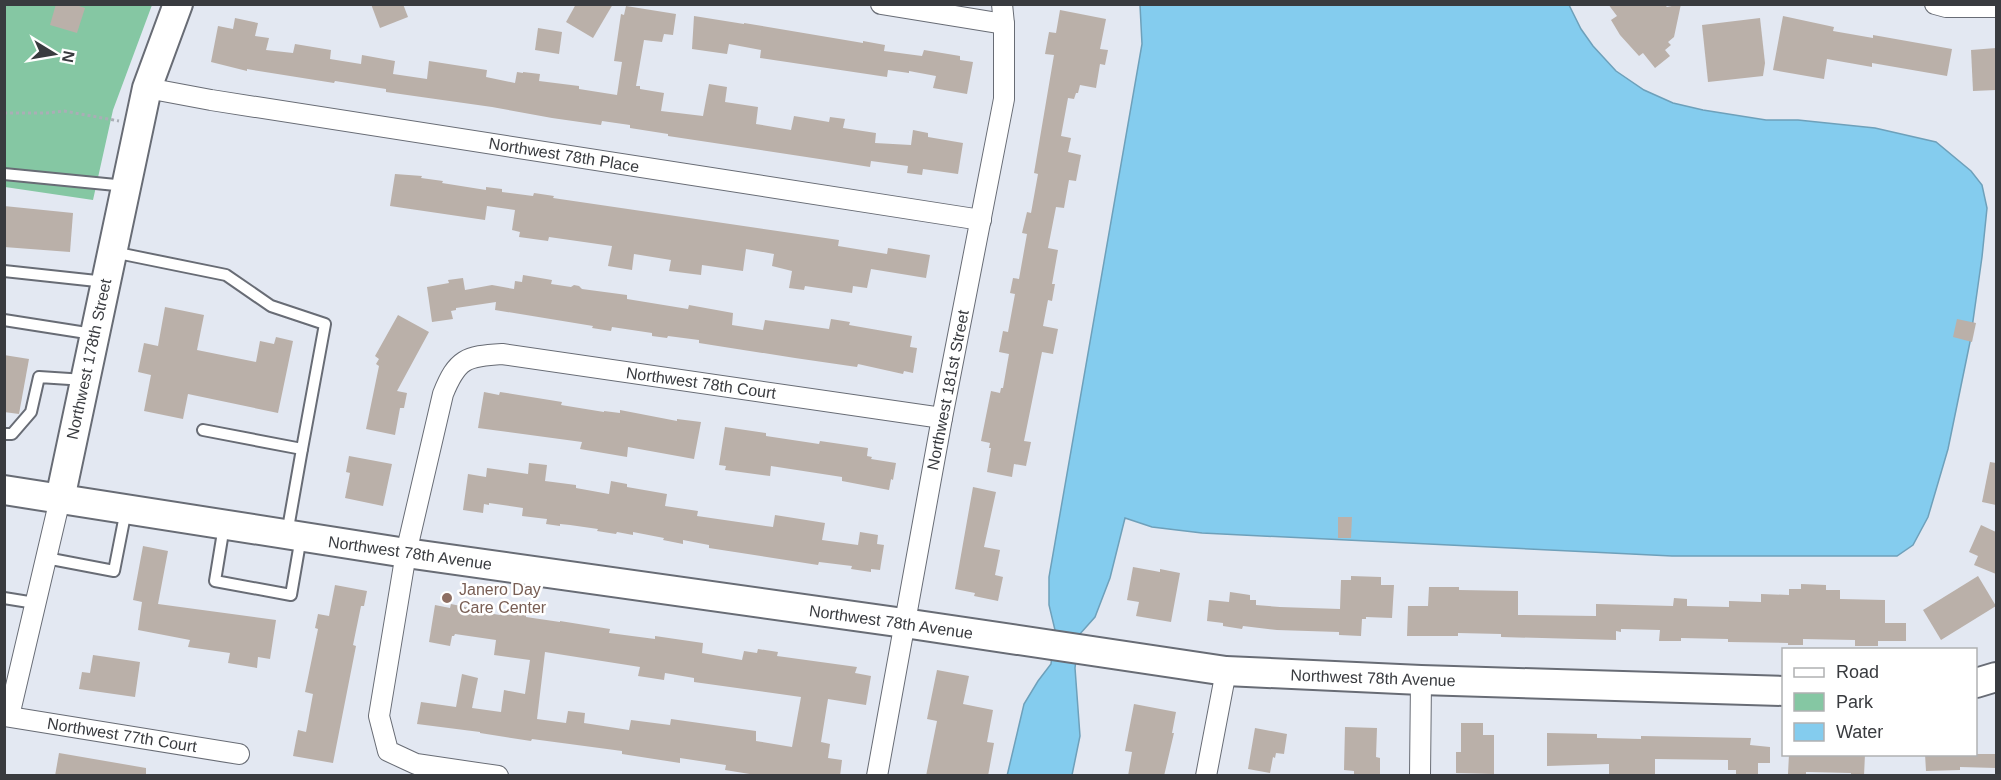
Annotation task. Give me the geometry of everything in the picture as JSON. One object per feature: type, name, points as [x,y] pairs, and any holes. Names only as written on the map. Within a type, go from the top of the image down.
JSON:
[{"type":"street","name":"Northwest 178th Street","points":[[7,716],[9,693],[35,603],[60,499],[147,88],[178,4]]},
{"type":"street","points":[[881,4],[1003,14]]},
{"type":"street","points":[[1935,4],[1946,7],[1996,7]]},
{"type":"street","name":"Northwest 181st Street","points":[[877,776],[942,418],[1004,99],[1003,14]]},
{"type":"street","name":"Northwest 78th Place","points":[[147,88],[211,100],[981,220]]},
{"type":"street","name":"Northwest 78th Court","points":[[406,553],[443,394],[450,376],[462,363],[475,355],[502,354],[942,418]]},
{"type":"street","name":"Northwest 78th Avenue","points":[[4,490],[406,553],[1226,671],[1421,680],[1782,691]]},
{"type":"street","points":[[406,553],[379,716],[388,751],[416,764],[498,776]]},
{"type":"street","points":[[1206,776],[1226,671]]},
{"type":"street","points":[[1977,683],[1996,677]]},
{"type":"street","points":[[1420,776],[1421,680]]},
{"type":"street","name":"Northwest 77th Court","points":[[7,716],[239,754]]},
{"type":"lane","points":[[4,174],[126,186]]},
{"type":"lane","points":[[112,252],[226,275],[271,306],[325,324],[302,449],[291,595],[215,581],[225,525]]},
{"type":"lane","points":[[4,271],[106,282]]},
{"type":"lane","points":[[4,320],[95,335]]},
{"type":"lane","points":[[4,434],[12,434],[31,412],[39,377],[85,380]]},
{"type":"lane","points":[[203,430],[302,449]]},
{"type":"lane","points":[[46,558],[114,572],[126,509]]},
{"type":"lane","points":[[4,598],[35,603]]},
{"type":"path","points":[[4,113],[64,111],[140,125]]},
{"type":"green space","points":[[5,5],[152,5],[113,110],[93,200],[5,187]]},
{"type":"water","points":[[1140,5],[1569,5],[1593,46],[1616,71],[1644,90],[1673,103],[1766,120],[1798,120],[1875,128],[1936,142],[1971,171],[1982,185],[1987,208],[1970,342],[1948,449],[1928,517],[1913,545],[1897,556],[1672,556],[1202,533],[1152,527],[1125,518],[1110,578],[1095,617],[1079,635],[1075,668],[1080,736],[1072,775],[1007,776],[1024,704],[1051,664],[1055,630],[1049,605],[1049,577],[1142,44]]},
{"type":"building","points":[[56,4],[73,4],[85,8],[77,33],[50,25]]},
{"type":"building","points":[[371,4],[403,4],[408,17],[380,28]]},
{"type":"building","points":[[576,4],[613,4],[593,38],[566,22]]},
{"type":"building","points":[[1608,4],[1664,4],[1667,7],[1681,4],[1674,37],[1668,42],[1671,45],[1665,50],[1670,56],[1655,68],[1643,53],[1639,56],[1620,35],[1611,20],[1617,16]]},
{"type":"building","points":[[626,6],[676,14],[673,35],[664,34],[662,42],[644,40],[636,86],[640,86],[640,89],[664,93],[661,111],[703,116],[709,84],[727,87],[725,102],[758,107],[756,124],[791,130],[794,116],[829,122],[830,117],[845,119],[843,128],[876,133],[875,143],[911,145],[913,130],[928,133],[928,137],[963,143],[958,174],[923,169],[922,175],[907,173],[908,166],[871,161],[870,167],[668,136],[668,134],[630,128],[630,125],[602,121],[601,125],[552,118],[386,92],[386,89],[335,81],[334,83],[247,69],[247,71],[211,62],[218,26],[233,29],[235,18],[258,23],[255,36],[269,38],[266,50],[293,53],[295,44],[331,50],[330,59],[361,64],[362,55],[395,61],[393,74],[427,79],[429,61],[487,70],[486,77],[515,83],[517,72],[540,74],[539,81],[579,86],[579,89],[617,95],[622,62],[614,61],[621,14],[624,15]]},
{"type":"building","points":[[1060,10],[1106,19],[1100,49],[1108,50],[1105,65],[1100,64],[1096,88],[1080,85],[1074,99],[1068,98],[1061,136],[1071,138],[1068,152],[1081,155],[1076,181],[1069,180],[1064,208],[1056,207],[1048,248],[1058,250],[1052,284],[1055,284],[1052,301],[1048,300],[1043,326],[1058,329],[1053,354],[1042,352],[1024,441],[1031,442],[1026,466],[1014,464],[1012,477],[987,472],[991,448],[989,448],[990,443],[981,441],[991,391],[1000,393],[1003,388],[1009,354],[999,352],[1003,331],[1008,332],[1015,294],[1010,293],[1013,278],[1019,279],[1027,234],[1022,233],[1027,212],[1031,213],[1038,174],[1034,173],[1054,55],[1045,54],[1049,32],[1056,33]]},
{"type":"building","points":[[694,16],[885,45],[884,51],[922,56],[924,50],[960,56],[960,60],[973,62],[967,94],[933,88],[936,76],[909,71],[909,73],[888,70],[887,77],[760,58],[761,50],[729,44],[727,54],[692,49]]},
{"type":"building","points":[[1783,16],[1834,27],[1833,31],[1873,38],[1873,35],[1952,49],[1947,76],[1872,63],[1872,67],[1827,59],[1824,79],[1773,70]]},
{"type":"building","points":[[1760,18],[1765,63],[1763,76],[1708,82],[1702,25]]},
{"type":"building","points":[[538,28],[562,32],[559,54],[535,50]]},
{"type":"building","points":[[1996,48],[1996,90],[1973,91],[1971,50]]},
{"type":"building","points":[[395,174],[422,176],[421,178],[443,181],[442,183],[486,190],[486,187],[502,189],[502,192],[533,196],[534,193],[554,196],[553,198],[839,240],[838,246],[887,254],[888,248],[930,255],[926,278],[871,269],[867,288],[853,286],[852,293],[805,286],[804,290],[789,288],[792,271],[772,266],[774,254],[746,249],[743,271],[702,265],[701,275],[669,271],[671,260],[634,254],[632,270],[608,266],[612,246],[549,237],[548,241],[519,237],[520,232],[512,230],[515,210],[487,206],[485,220],[390,206]]},
{"type":"building","points":[[4,206],[73,213],[70,252],[4,247]]},
{"type":"building","points":[[523,275],[552,280],[551,284],[571,287],[574,285],[582,289],[627,295],[627,299],[688,309],[689,305],[733,313],[732,325],[763,330],[765,320],[829,329],[831,319],[850,322],[849,325],[912,336],[910,347],[917,348],[913,373],[904,371],[903,374],[858,364],[857,367],[795,358],[699,343],[699,340],[652,336],[652,333],[612,327],[611,331],[592,328],[593,326],[495,310],[496,302],[456,308],[451,311],[453,319],[432,322],[427,287],[463,278],[465,290],[492,285],[514,289],[515,281],[522,282]]},
{"type":"building","points":[[165,307],[204,315],[197,350],[256,362],[260,341],[274,344],[276,337],[293,341],[278,413],[188,394],[183,419],[144,411],[151,375],[138,372],[144,343],[158,346]]},
{"type":"building","points":[[398,315],[429,332],[397,391],[407,393],[404,408],[400,408],[395,435],[366,429],[379,366],[376,364],[379,359],[375,356]]},
{"type":"building","points":[[1957,319],[1976,323],[1972,342],[1953,337]]},
{"type":"building","points":[[4,355],[29,359],[19,414],[4,412]]},
{"type":"building","points":[[484,392],[499,395],[500,392],[562,402],[561,405],[604,412],[620,413],[620,410],[677,421],[677,419],[701,422],[694,459],[628,447],[627,457],[580,449],[582,442],[478,428]]},
{"type":"building","points":[[725,427],[819,444],[820,441],[868,448],[867,456],[872,457],[871,459],[896,463],[893,480],[891,479],[889,490],[842,481],[842,477],[771,466],[770,476],[725,470],[726,466],[719,465]]},
{"type":"building","points":[[349,456],[392,464],[383,506],[345,498],[350,473],[346,472]]},
{"type":"building","points":[[1990,462],[1996,463],[1996,505],[1982,502]]},
{"type":"building","points":[[529,463],[547,465],[545,481],[576,485],[576,488],[609,494],[611,481],[627,484],[627,487],[667,494],[665,506],[698,511],[697,516],[773,527],[775,515],[825,523],[822,540],[858,545],[860,532],[878,535],[877,544],[884,545],[880,570],[871,569],[871,572],[851,569],[852,566],[819,562],[818,565],[709,548],[709,545],[683,540],[683,544],[633,532],[633,535],[617,532],[616,534],[570,525],[546,524],[547,519],[522,516],[523,508],[489,503],[489,505],[484,504],[483,513],[463,510],[468,474],[486,477],[487,468],[528,474]]},
{"type":"building","points":[[973,487],[996,492],[984,547],[1000,550],[995,575],[1003,577],[998,601],[955,589]]},
{"type":"building","points":[[1338,517],[1352,517],[1351,538],[1338,538]]},
{"type":"building","points":[[1981,525],[1996,532],[1996,574],[1974,565],[1978,556],[1969,552]]},
{"type":"building","points":[[143,546],[168,551],[158,604],[276,620],[270,659],[258,657],[257,668],[228,663],[230,653],[188,647],[190,640],[138,630],[142,602],[133,600]]},
{"type":"building","points":[[1133,567],[1180,573],[1171,622],[1136,616],[1139,602],[1127,600]]},
{"type":"building","points":[[1351,576],[1381,577],[1381,585],[1394,585],[1392,618],[1366,617],[1362,619],[1361,636],[1339,635],[1339,632],[1277,630],[1243,626],[1242,629],[1207,621],[1209,600],[1229,602],[1230,592],[1250,595],[1250,600],[1256,600],[1256,605],[1340,609],[1341,580],[1351,580]]},
{"type":"building","points":[[1978,576],[1996,606],[1941,640],[1923,610]]},
{"type":"building","points":[[1801,584],[1826,585],[1826,590],[1840,590],[1840,599],[1885,600],[1885,623],[1906,623],[1906,641],[1878,641],[1878,646],[1855,646],[1855,640],[1803,639],[1803,645],[1728,642],[1728,639],[1681,638],[1681,641],[1659,641],[1660,630],[1621,629],[1621,632],[1616,631],[1616,640],[1501,637],[1501,634],[1458,633],[1458,636],[1407,636],[1408,606],[1428,606],[1429,587],[1518,591],[1518,615],[1596,616],[1596,604],[1673,606],[1674,598],[1687,599],[1687,606],[1729,607],[1729,601],[1761,602],[1761,594],[1789,595],[1789,589],[1801,589]]},
{"type":"building","points":[[335,585],[367,591],[364,606],[361,606],[353,645],[356,646],[333,763],[293,756],[298,730],[306,732],[313,694],[305,692],[318,629],[315,628],[318,614],[329,616]]},
{"type":"building","points":[[451,604],[500,615],[513,615],[513,613],[526,615],[526,617],[610,629],[609,633],[655,639],[655,636],[703,643],[702,653],[742,660],[744,651],[757,653],[758,649],[778,652],[777,656],[857,667],[855,673],[871,676],[866,705],[828,699],[821,742],[830,744],[828,758],[842,760],[840,776],[762,776],[725,770],[726,765],[680,758],[680,763],[622,754],[622,751],[532,739],[531,741],[417,724],[421,702],[456,707],[462,674],[478,678],[472,708],[501,712],[504,690],[525,694],[530,660],[494,655],[496,640],[455,634],[452,636],[450,646],[429,642],[435,605],[450,608]],"holes":[[[545,652],[640,667],[638,676],[664,680],[665,673],[694,678],[694,682],[801,697],[792,747],[756,741],[756,731],[671,719],[670,725],[631,720],[629,730],[584,723],[585,713],[568,711],[566,723],[537,719]]]},
{"type":"building","points":[[93,655],[140,662],[135,697],[79,689],[82,672],[90,673]]},
{"type":"building","points":[[937,670],[969,676],[963,704],[993,710],[987,742],[994,743],[988,776],[926,776],[937,721],[927,719]]},
{"type":"building","points":[[1134,704],[1176,712],[1172,733],[1174,733],[1164,776],[1128,776],[1132,752],[1125,751]]},
{"type":"building","points":[[1461,723],[1483,723],[1483,735],[1494,735],[1494,774],[1456,773],[1456,752],[1461,752]]},
{"type":"building","points":[[1345,727],[1377,728],[1376,757],[1380,758],[1380,776],[1354,776],[1354,771],[1344,770]]},
{"type":"building","points":[[1255,728],[1287,734],[1284,754],[1276,753],[1275,758],[1273,757],[1270,773],[1248,769]]},
{"type":"building","points":[[1547,733],[1597,734],[1597,738],[1641,739],[1641,736],[1751,738],[1750,745],[1770,747],[1770,763],[1758,763],[1758,776],[1736,776],[1736,770],[1728,770],[1728,760],[1655,759],[1655,776],[1609,776],[1609,764],[1547,766]]},
{"type":"building","points":[[59,753],[146,768],[146,776],[55,776]]},
{"type":"building","points":[[1996,754],[1996,768],[1960,767],[1960,770],[1926,771],[1925,756]]},
{"type":"building","points":[[1789,756],[1865,756],[1864,776],[1851,776],[1851,773],[1788,774]]},
{"type":"place","name":"Janero Day Care Center","points":[[447,598]]}]
